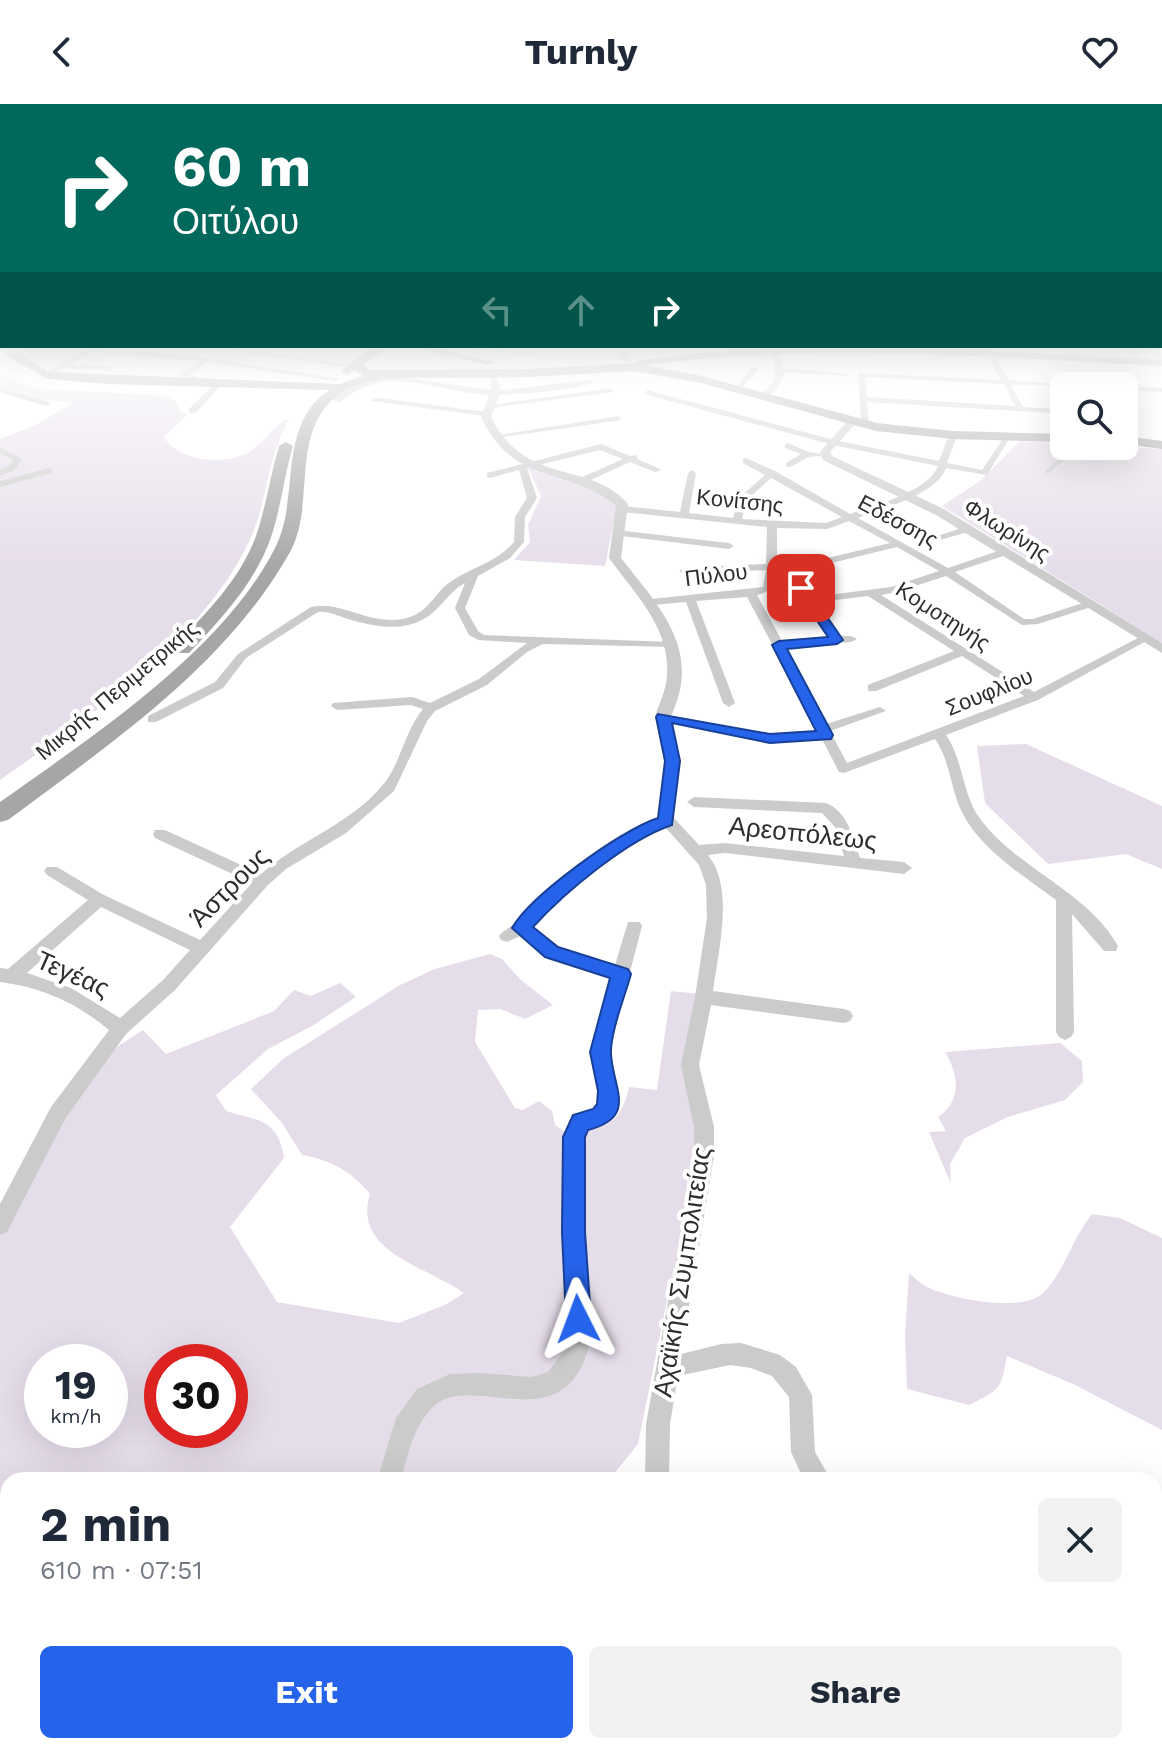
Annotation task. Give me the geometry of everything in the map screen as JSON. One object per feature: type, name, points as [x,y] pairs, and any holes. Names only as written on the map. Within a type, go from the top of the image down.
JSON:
[{"type":"main road","name":"Μικρής Περιμετρικής","points":[[132,691],[200,630],[254,559],[270,515],[288,438],[299,418]]},
{"type":"main road","name":"Μικρής Περιμετρικής","points":[[0,814],[184,669],[219,637],[253,595],[283,550],[291,527],[298,464],[305,434],[313,418]]},
{"type":"main road","points":[[838,418],[859,424],[953,435],[1050,437]]},
{"type":"main road","points":[[1138,442],[1162,445]]},
{"type":"main road","name":"Μικρής Περιμετρικής","points":[[0,792],[91,723]]},
{"type":"street","points":[[489,418],[496,436],[510,455],[526,466],[581,481],[618,500],[623,509],[616,533],[615,558],[652,602],[672,645],[675,673],[663,717],[672,761],[665,813],[667,821],[647,827],[576,877],[514,932],[552,952],[621,974]]},
{"type":"street","points":[[496,436],[619,418]]},
{"type":"street","points":[[744,418],[833,442],[984,473],[1009,436]]},
{"type":"street","points":[[825,455],[833,442],[859,424],[860,418]]},
{"type":"street","points":[[942,464],[953,435]]},
{"type":"street","name":"Φλωρίνης","points":[[788,446],[808,454],[825,455],[908,496],[968,529],[1162,649]]},
{"type":"street","points":[[490,475],[601,447],[658,470]]},
{"type":"street","points":[[0,450],[18,459],[17,464],[0,473]]},
{"type":"street","points":[[581,481],[643,453]]},
{"type":"street","points":[[789,465],[808,454]]},
{"type":"street","points":[[1047,472],[1061,460]]},
{"type":"street","name":"Εδέσσης","points":[[746,461],[948,572],[1017,620],[1026,623],[1087,605]]},
{"type":"street","name":"Κονίτσης","points":[[623,509],[772,525],[823,527],[908,496],[940,476],[942,464]]},
{"type":"street","points":[[152,719],[219,685],[242,656],[313,609],[324,608],[381,624],[399,622],[429,611],[446,589],[502,560],[519,542],[520,517],[532,498],[526,466]]},
{"type":"street","points":[[0,484],[49,471]]},
{"type":"street","points":[[684,515],[692,473]]},
{"type":"street","points":[[737,521],[743,499],[772,473]]},
{"type":"street","name":"Πύλου","points":[[652,602],[751,593],[770,586],[772,525]]},
{"type":"street","points":[[930,540],[968,529]]},
{"type":"street","points":[[616,533],[729,546]]},
{"type":"street","points":[[684,571],[823,562],[899,544]]},
{"type":"street","points":[[836,597],[872,594],[1005,552]]},
{"type":"street","points":[[474,574],[460,608],[473,633],[499,639],[672,645]]},
{"type":"street","points":[[801,588],[837,640]]},
{"type":"street","points":[[751,593],[824,732]]},
{"type":"street","name":"Κομοτηνής","points":[[872,594],[1034,697]]},
{"type":"street","points":[[690,599],[729,703]]},
{"type":"street","points":[[337,706],[408,701],[431,708],[483,682],[543,639]]},
{"type":"street","points":[[779,645],[851,639]]},
{"type":"street","name":"Σουφλίου","points":[[824,732],[844,769],[1034,697],[1144,639]]},
{"type":"street","points":[[872,688],[963,652]]},
{"type":"street","name":"Άστρους","points":[[0,1225],[65,1101],[120,1029],[156,999],[263,881],[281,865],[341,829],[389,788],[421,720],[431,708]]},
{"type":"street","points":[[663,717],[770,738],[824,732],[880,711]]},
{"type":"street","points":[[938,734],[951,753],[963,803],[978,826],[1022,868],[1080,908],[1110,946]]},
{"type":"street","points":[[694,802],[828,808],[842,825],[854,863]]},
{"type":"street","name":"Αχαϊκής Συμπολιτείας","points":[[655,1472],[658,1424],[704,1156],[703,1118],[690,1065],[704,997],[715,895],[710,870],[697,851],[667,821]]},
{"type":"street","points":[[160,834],[263,881]]},
{"type":"street","name":"Αρεοπόλεως","points":[[697,851],[725,848],[904,868]]},
{"type":"street","points":[[52,871],[99,899],[201,948]]},
{"type":"street","points":[[1064,898],[1065,1032]]},
{"type":"street","points":[[6,975],[99,899]]},
{"type":"street","points":[[391,1472],[406,1424],[423,1397],[434,1389],[444,1384],[470,1383],[513,1391],[534,1389],[557,1378],[573,1357],[579,1329],[574,1232],[575,1130],[581,1122],[599,1117],[608,1108],[609,1091],[600,1052],[634,926]]},
{"type":"street","name":"Τεγέας","points":[[6,975],[79,1000],[120,1029]]},
{"type":"street","points":[[704,997],[844,1016]]},
{"type":"street","points":[[668,1362],[685,1366],[720,1355],[741,1354],[784,1370],[797,1386],[803,1403],[802,1454],[814,1472]]},
{"type":"shaded area","points":[[48,418],[184,418],[164,437],[171,445],[192,457],[218,460],[231,459],[252,450],[290,418],[276,449],[247,546],[200,615],[138,676],[0,780],[0,439]]},
{"type":"shaded area","points":[[1020,441],[1050,443],[1050,460],[1138,460],[1138,448],[1162,449],[1162,643],[942,506],[980,481]]},
{"type":"shaded area","points":[[528,468],[581,481],[618,500],[605,566],[514,560],[530,542],[528,525],[541,496]]},
{"type":"shaded area","points":[[1026,744],[1162,806],[1162,869],[1126,854],[1048,864],[985,803],[977,746]]},
{"type":"shaded area","points":[[490,954],[502,959],[521,980],[553,1005],[525,1019],[500,1009],[478,1010],[475,1042],[515,1108],[523,1110],[539,1101],[552,1111],[555,1125],[566,1133],[567,1316],[563,1353],[571,1376],[580,1130],[599,1128],[614,1119],[623,1106],[629,1087],[657,1090],[671,991],[701,994],[695,1029],[698,1147],[638,1444],[615,1472],[0,1472],[0,1234],[66,1108],[111,1051],[143,1030],[166,1054],[274,1011],[294,990],[311,996],[340,983],[356,997],[312,1026],[268,1049],[216,1095],[226,1111],[257,1120],[272,1129],[284,1158],[230,1227],[277,1302],[399,1323],[447,1304],[464,1293],[382,1244],[372,1230],[367,1214],[370,1194],[356,1179],[322,1160],[302,1155],[282,1123],[251,1089],[283,1059],[400,985],[435,969]]},
{"type":"shaded area","points":[[1060,1043],[1082,1061],[1083,1082],[1065,1100],[1008,1117],[965,1138],[950,1164],[951,1184],[929,1132],[946,1131],[938,1117],[951,1103],[956,1087],[945,1052]]},
{"type":"shaded area","points":[[1092,1214],[1120,1218],[1162,1238],[1162,1430],[1075,1385],[1007,1356],[998,1387],[969,1405],[907,1389],[905,1335],[909,1273],[929,1288],[970,1300],[1004,1303],[1033,1299],[1051,1284]]},
{"type":"route","points":[[578,1319],[573,1145],[577,1125],[599,1117],[608,1108],[609,1091],[600,1052],[621,974],[560,956],[539,946],[521,928],[547,900],[576,877],[647,827],[667,821],[665,813],[672,761],[663,717],[770,738],[826,735],[779,645],[837,640],[801,588]]}]
